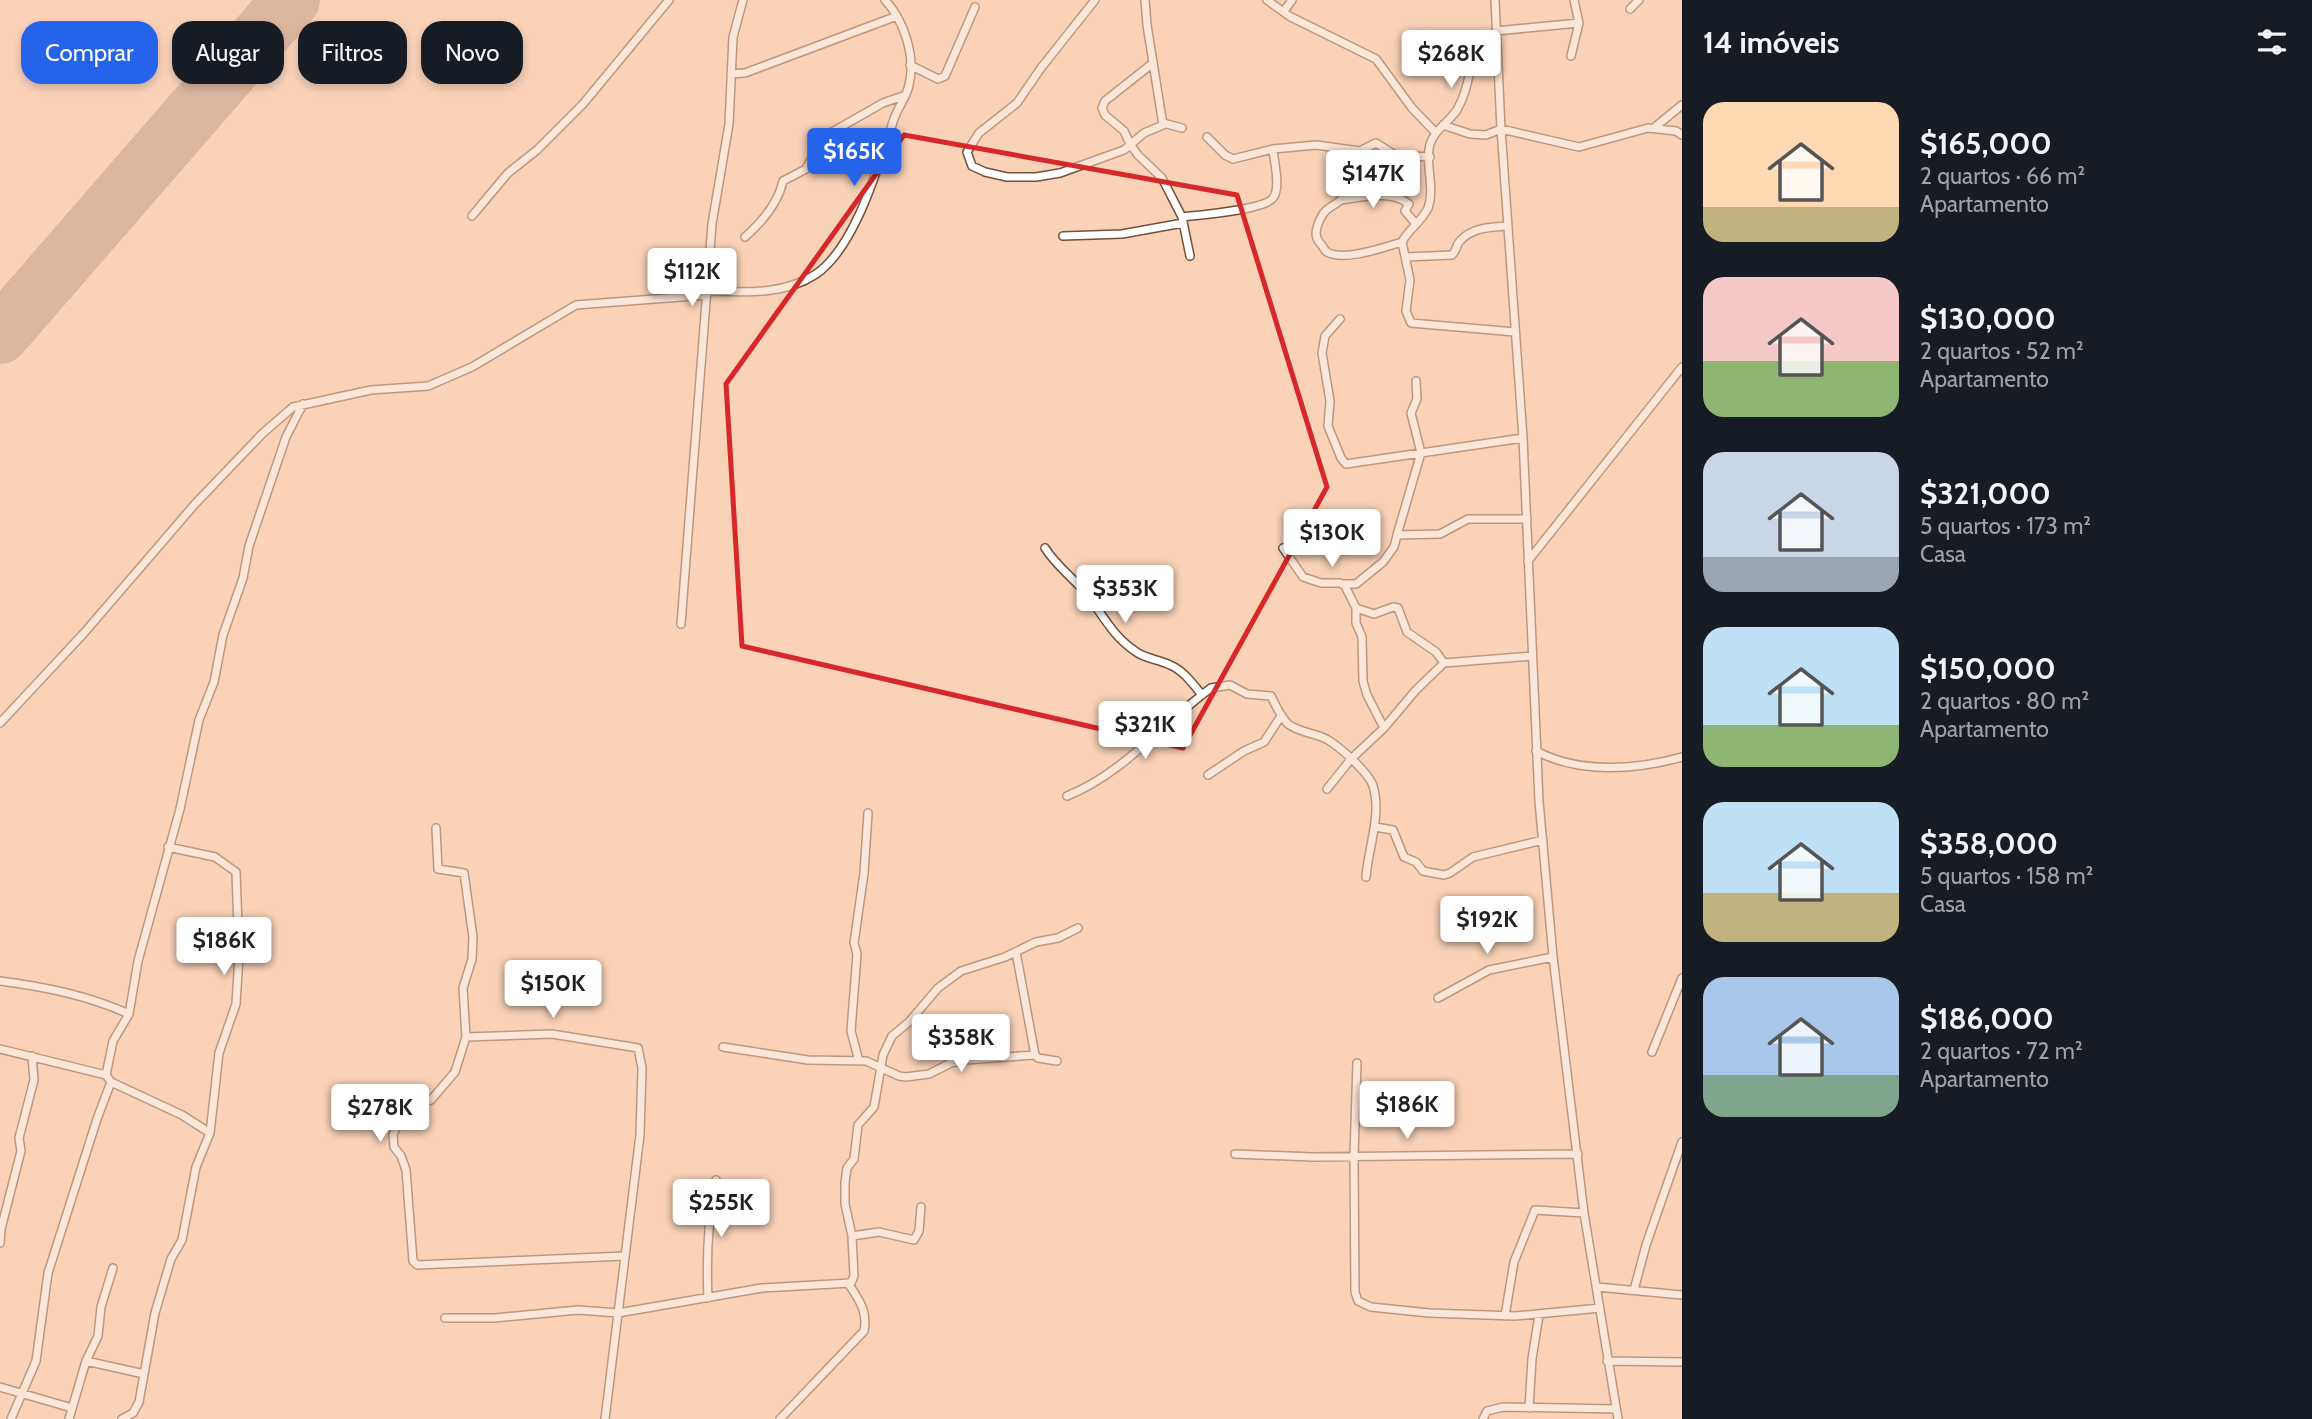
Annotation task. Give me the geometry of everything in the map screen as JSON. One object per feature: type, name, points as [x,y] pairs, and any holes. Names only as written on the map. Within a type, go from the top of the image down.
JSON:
[{"type":"street","points":[[472,216],[508,173],[537,150],[583,104],[669,0]]},
{"type":"street","points":[[681,624],[712,224],[729,124],[735,28],[743,0]]},
{"type":"street","points":[[0,723],[84,633],[195,504],[275,421],[293,407],[371,390],[428,386],[472,367],[576,305],[707,293],[765,292],[803,281],[827,265],[848,236],[886,149],[903,96],[909,88],[907,43],[897,16],[885,0]]},
{"type":"street","points":[[1095,0],[1017,103],[979,133],[969,148],[967,157],[972,166],[985,172],[1007,177],[1036,177],[1074,169],[1124,150],[1144,132],[1163,123]]},
{"type":"street","points":[[1145,0],[1163,123]]},
{"type":"street","points":[[1267,0],[1289,16],[1376,59],[1412,108],[1436,134]]},
{"type":"street","points":[[1284,11],[1292,0]]},
{"type":"street","points":[[1495,0],[1501,129],[1523,438],[1536,751],[1553,957],[1584,1213],[1618,1419]]},
{"type":"street","points":[[1571,56],[1579,23],[1574,0]]},
{"type":"street","points":[[1630,9],[1639,0]]},
{"type":"street","points":[[910,65],[938,79],[945,76],[975,6]]},
{"type":"street","points":[[732,74],[745,74],[897,16]]},
{"type":"street","points":[[1496,31],[1579,23]]},
{"type":"street","points":[[1497,41],[1475,52],[1470,60],[1463,98],[1429,148],[1430,200],[1423,217],[1407,231],[1402,242],[1410,288],[1406,311],[1411,323],[1515,332]]},
{"type":"street","points":[[1153,63],[1102,106],[1105,115],[1124,131],[1130,144],[1162,178],[1182,220],[1189,256]]},
{"type":"street","points":[[745,237],[763,221],[780,194],[783,181],[806,169],[826,137],[883,103],[903,96]]},
{"type":"street","points":[[1443,125],[1471,134],[1486,135],[1501,129],[1579,147],[1654,127],[1682,105]]},
{"type":"street","points":[[1163,123],[1182,128]]},
{"type":"street","points":[[1654,127],[1676,131],[1682,135]]},
{"type":"street","points":[[1207,137],[1225,155],[1233,159],[1273,149],[1322,145],[1360,151],[1376,143],[1395,155],[1430,156]]},
{"type":"street","points":[[1063,236],[1122,234],[1267,203],[1273,199],[1276,191],[1273,149]]},
{"type":"street","points":[[1341,200],[1352,180],[1360,151]]},
{"type":"street","points":[[1402,242],[1358,255],[1328,252],[1317,242],[1315,236],[1322,216],[1331,204],[1341,200],[1383,195],[1402,199],[1409,204],[1405,211],[1416,223]]},
{"type":"street","points":[[1406,257],[1452,255],[1459,242],[1469,234],[1481,228],[1508,226]]},
{"type":"street","points":[[1340,319],[1325,336],[1322,353],[1330,401],[1328,426],[1346,464],[1523,438]]},
{"type":"street","points":[[1528,561],[1682,367]]},
{"type":"street","points":[[1283,548],[1303,577],[1321,583],[1356,584],[1383,562],[1394,548],[1421,453],[1411,413],[1417,399],[1416,382]]},
{"type":"street","points":[[106,1075],[113,1041],[129,1014],[138,961],[180,809],[200,720],[214,682],[223,635],[243,578],[249,546],[286,437],[303,404]]},
{"type":"street","points":[[1397,535],[1440,534],[1468,519],[1527,519]]},
{"type":"street","points":[[1045,548],[1055,564],[1073,578],[1089,597],[1108,627],[1121,640],[1138,653],[1173,666],[1202,695]]},
{"type":"street","points":[[1343,584],[1356,608],[1356,623],[1363,637],[1363,681],[1384,728]]},
{"type":"street","points":[[1356,608],[1374,614],[1393,607],[1398,608],[1407,632],[1436,652],[1444,663]]},
{"type":"street","points":[[1327,789],[1351,759],[1384,728],[1416,690],[1444,663],[1532,656]]},
{"type":"street","points":[[1067,796],[1090,786],[1211,688],[1230,685],[1247,694],[1271,696],[1281,716],[1299,730],[1327,739],[1351,759],[1372,783],[1375,827],[1366,877]]},
{"type":"street","points":[[1208,775],[1264,741],[1281,716]]},
{"type":"street","points":[[1536,751],[1562,763],[1587,768],[1649,764],[1682,757]]},
{"type":"street","points":[[859,1061],[851,1031],[857,954],[853,943],[864,873],[868,813]]},
{"type":"street","points":[[1375,827],[1393,830],[1404,857],[1416,862],[1423,871],[1438,875],[1451,873],[1474,857],[1543,841]]},
{"type":"street","points":[[436,828],[438,869],[464,873],[473,937],[472,959],[463,988],[466,1037],[455,1072],[431,1100],[412,1104],[393,1135],[394,1147],[407,1170],[414,1264],[625,1256]]},
{"type":"street","points":[[122,1419],[136,1409],[155,1313],[171,1259],[182,1240],[197,1167],[209,1133],[219,1053],[236,1004],[238,987],[237,877],[233,868],[215,857],[168,848]]},
{"type":"street","points":[[446,1318],[495,1318],[578,1310],[618,1313],[762,1288],[852,1282],[852,1236],[845,1204],[845,1183],[848,1168],[854,1159],[858,1125],[874,1107],[881,1079],[881,1066],[888,1042],[895,1031],[909,1022],[947,980],[961,971],[1016,952],[1036,942],[1058,938],[1078,928]]},
{"type":"street","points":[[1016,952],[1035,1055]]},
{"type":"street","points":[[1438,998],[1489,970],[1553,957]]},
{"type":"street","points":[[1651,1052],[1682,978]]},
{"type":"street","points":[[0,981],[86,997],[129,1014]]},
{"type":"street","points":[[466,1037],[552,1034],[638,1048],[643,1098],[605,1419]]},
{"type":"street","points":[[723,1047],[808,1060],[859,1061],[881,1066],[893,1074],[906,1077],[929,1074],[951,1062],[964,1060],[1035,1055],[1038,1058],[1057,1061]]},
{"type":"street","points":[[0,1049],[106,1075],[111,1083],[182,1115],[209,1133]]},
{"type":"street","points":[[0,1243],[1,1228],[21,1151],[19,1138],[34,1080],[32,1056]]},
{"type":"street","points":[[1357,1062],[1354,1156],[1356,1298],[1371,1307],[1394,1310],[1505,1316],[1600,1308]]},
{"type":"street","points":[[11,1419],[36,1361],[48,1273],[111,1083]]},
{"type":"street","points":[[1634,1290],[1646,1245],[1682,1142]]},
{"type":"street","points":[[1235,1154],[1312,1157],[1578,1154]]},
{"type":"street","points":[[708,1298],[707,1243],[716,1180]]},
{"type":"street","points":[[852,1236],[879,1232],[914,1240],[919,1231],[921,1207]]},
{"type":"street","points":[[1505,1316],[1514,1262],[1535,1210],[1584,1213]]},
{"type":"street","points":[[69,1419],[86,1361],[97,1336],[101,1307],[113,1268]]},
{"type":"street","points":[[780,1419],[863,1331],[866,1320],[863,1306],[848,1283]]},
{"type":"street","points":[[1597,1287],[1682,1295]]},
{"type":"street","points":[[1529,1408],[1532,1359],[1539,1315]]},
{"type":"street","points":[[86,1361],[144,1374]]},
{"type":"street","points":[[1607,1361],[1682,1362]]},
{"type":"street","points":[[0,1387],[72,1408]]},
{"type":"street","points":[[1483,1419],[1487,1411],[1494,1408],[1616,1409]]},
{"type":"highlighted area","points":[[904,135],[1237,195],[1327,487],[1183,748],[742,646],[726,384]]},
{"type":"runway","points":[[0,335],[291,0]]}]
